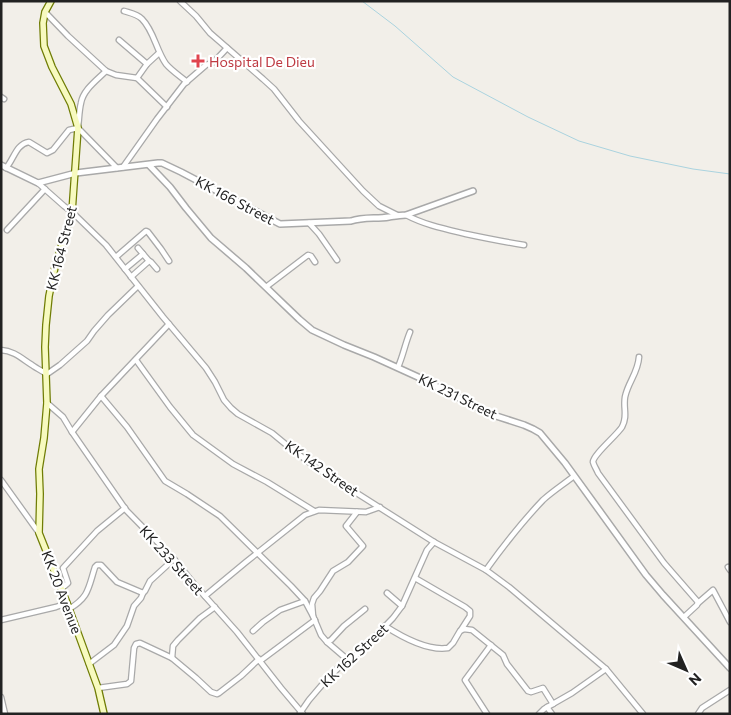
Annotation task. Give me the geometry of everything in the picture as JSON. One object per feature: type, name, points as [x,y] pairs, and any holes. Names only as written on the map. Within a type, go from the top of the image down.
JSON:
[{"type":"main road","name":"KK 164 Street","points":[[39,533],[39,469],[47,403],[45,347],[49,296],[55,267],[72,212],[78,128],[71,104],[52,67],[44,46],[45,12],[51,1]]},
{"type":"main road","name":"KK 20 Avenue","points":[[39,533],[62,589],[98,688],[104,714]]},
{"type":"street","points":[[180,1],[210,33],[274,89],[299,121],[363,191],[379,206],[397,215]]},
{"type":"street","points":[[124,11],[142,18],[167,65],[187,82]]},
{"type":"street","points":[[45,12],[106,71],[116,75],[137,78],[167,107]]},
{"type":"street","points":[[119,40],[146,64]]},
{"type":"street","points":[[123,167],[187,82],[206,65],[214,62],[227,48]]},
{"type":"street","points":[[137,78],[146,64],[159,53]]},
{"type":"street","points":[[106,71],[85,92],[80,104],[78,128],[116,168]]},
{"type":"street","points":[[38,184],[4,166],[20,145],[25,142],[29,142],[47,153],[53,150],[69,130],[78,128]]},
{"type":"street","name":"KK 166 Street","points":[[38,184],[76,173],[162,163],[280,224],[350,221],[359,218],[406,215],[473,191]]},
{"type":"street","name":"KK 231 Street","points":[[149,165],[170,187],[211,238],[312,330],[374,356],[490,414],[540,433],[555,450],[646,575],[730,668]]},
{"type":"street","name":"KK 142 Street","points":[[38,184],[72,212],[106,245],[206,368],[224,400],[231,408],[272,433],[314,466],[380,508],[434,542],[486,570],[606,670],[643,714]]},
{"type":"street","points":[[6,230],[45,189]]},
{"type":"street","points":[[406,215],[436,227],[524,245]]},
{"type":"street","points":[[309,223],[337,260]]},
{"type":"street","points":[[116,257],[146,231],[168,261]]},
{"type":"street","points":[[138,248],[156,269]]},
{"type":"street","points":[[125,269],[143,254]]},
{"type":"street","points":[[266,287],[308,256],[311,256],[315,262]]},
{"type":"street","points":[[131,277],[149,262]]},
{"type":"street","points":[[1,350],[7,350],[16,354],[47,374],[87,341],[108,315],[138,286]]},
{"type":"street","points":[[72,432],[101,396],[169,324]]},
{"type":"street","points":[[398,368],[410,332]]},
{"type":"street","points":[[639,357],[638,367],[624,399],[626,418],[622,427],[593,460],[598,473],[664,563],[698,604]]},
{"type":"street","points":[[136,360],[193,435],[232,464],[267,482],[314,511]]},
{"type":"street","points":[[101,396],[127,427],[165,481],[220,516],[258,553],[305,602],[321,635],[348,660]]},
{"type":"street","name":"KK 233 Street","points":[[47,403],[63,417],[125,508],[174,559],[301,713]]},
{"type":"street","points":[[486,570],[524,520],[545,499],[574,476]]},
{"type":"street","name":"KK 20 Avenue","points":[[1,480],[39,533]]},
{"type":"street","points":[[62,589],[68,583],[63,568],[97,531],[125,508]]},
{"type":"street","points":[[205,596],[299,520],[314,511],[366,512],[380,508]]},
{"type":"street","points":[[314,618],[312,604],[314,598],[334,571],[348,562],[363,546],[346,526],[357,512]]},
{"type":"street","name":"KK 162 Street","points":[[301,713],[309,700],[340,666],[359,653],[393,618],[402,606],[427,550],[434,542]]},
{"type":"street","points":[[89,664],[114,645],[127,626],[134,606],[141,598],[142,592],[145,591],[150,581],[174,559]]},
{"type":"street","points":[[69,610],[87,594],[97,565],[101,565],[117,582],[142,592]]},
{"type":"street","points":[[385,626],[413,642],[448,648],[470,616],[470,611],[465,607],[415,578]]},
{"type":"street","points":[[684,617],[713,590],[730,622]]},
{"type":"street","points":[[387,593],[402,606]]},
{"type":"street","points":[[253,631],[280,610],[305,602]]},
{"type":"street","points":[[1,620],[67,603]]},
{"type":"street","points":[[172,658],[173,646],[178,640],[200,618],[215,607]]},
{"type":"street","points":[[327,642],[365,609]]},
{"type":"street","points":[[98,688],[127,684],[131,681],[134,648],[140,642],[172,658],[211,692],[217,694],[314,618]]},
{"type":"street","points":[[460,631],[464,629],[472,630],[503,656],[528,691],[532,692],[543,688],[553,704]]},
{"type":"street","points":[[487,714],[465,680],[491,645]]},
{"type":"street","points":[[539,714],[606,670]]},
{"type":"street","points":[[698,714],[702,708],[730,690]]},
{"type":"street","points":[[1,697],[6,714]]},
{"type":"street","points":[[548,707],[552,714]]},
{"type":"waterway","points":[[362,1],[395,26],[453,77],[528,117],[579,141],[630,156],[693,169],[730,174]]},
{"type":"place","name":"Hospital De Dieu","points":[[198,61]]}]
